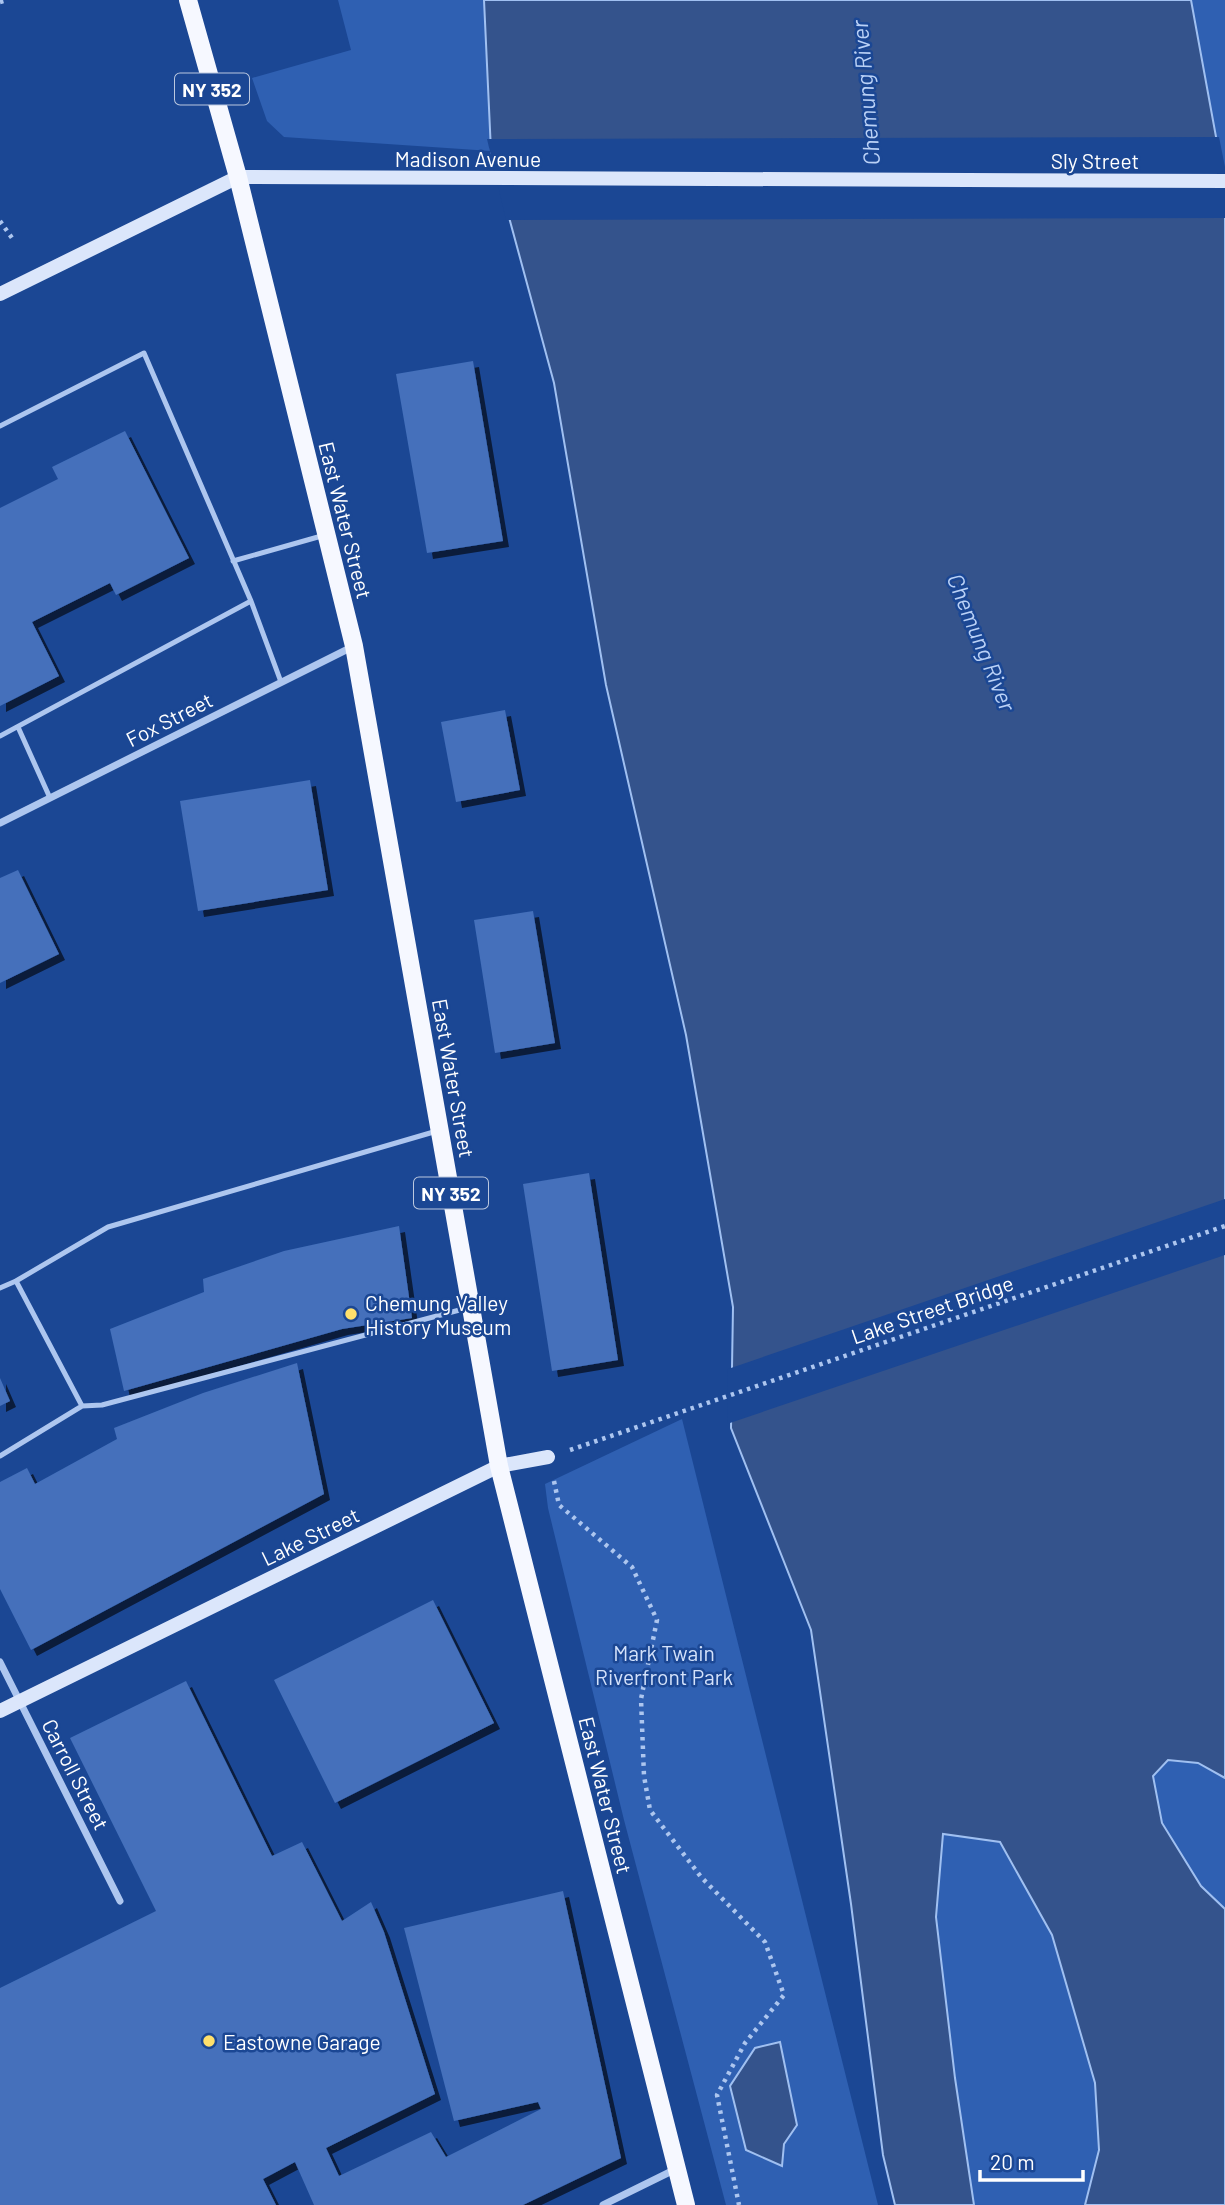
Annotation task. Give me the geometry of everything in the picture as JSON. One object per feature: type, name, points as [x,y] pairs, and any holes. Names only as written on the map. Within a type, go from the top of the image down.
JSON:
[{"type":"main road","name":"East Water Street","points":[[188,0],[238,177],[354,646],[499,1466],[686,2205]]},
{"type":"main road","name":"Madison Avenue","points":[[0,294],[238,177],[964,180]]},
{"type":"main road","name":"Sly Street","points":[[964,180],[1225,181]]},
{"type":"main road","name":"Lake Street","points":[[0,1711],[499,1466],[548,1457]]},
{"type":"street","name":"Fox Street","points":[[0,823],[354,646]]},
{"type":"street","name":"Carroll Street","points":[[0,1662],[120,1901]]},
{"type":"street","points":[[603,2205],[677,2169]]},
{"type":"lane","points":[[0,426],[144,353],[251,601],[281,682]]},
{"type":"lane","points":[[233,561],[326,535]]},
{"type":"lane","points":[[0,736],[251,601]]},
{"type":"lane","points":[[18,727],[50,798]]},
{"type":"lane","points":[[0,1288],[107,1227],[440,1130]]},
{"type":"lane","points":[[16,1281],[82,1406]]},
{"type":"lane","points":[[0,1456],[82,1406],[102,1405],[471,1307]]},
{"type":"path","points":[[0,2],[8,0]]},
{"type":"path","points":[[0,221],[12,237]]},
{"type":"path","name":"Lake Street Bridge","points":[[548,1457],[1225,1226]]},
{"type":"path","points":[[548,1457],[559,1505],[632,1567],[657,1620],[640,1699],[644,1776],[650,1810],[701,1877],[765,1942],[784,1995],[745,2043],[717,2095],[739,2205]]},
{"type":"green space","points":[[338,0],[484,0],[491,151],[284,137],[267,121],[252,78],[351,50]]},
{"type":"green space","points":[[1191,0],[1225,0],[1225,186],[1193,19]]},
{"type":"green space","name":"Mark Twain Riverfront Park","points":[[682,1419],[878,2205],[726,2205],[624,1820],[548,1508],[545,1484]]},
{"type":"green space","points":[[1168,1760],[1198,1763],[1225,1778],[1225,1909],[1201,1886],[1162,1823],[1153,1776]]},
{"type":"green space","points":[[943,1834],[1000,1842],[1052,1935],[1095,2083],[1099,2150],[1085,2205],[974,2205],[955,2078],[936,1917]]},
{"type":"water","name":"Chemung River","points":[[484,0],[1191,0],[1225,186],[1225,1778],[1198,1763],[1168,1760],[1153,1776],[1162,1823],[1201,1886],[1225,1909],[1225,2205],[1085,2205],[1099,2150],[1095,2083],[1052,1935],[1000,1842],[943,1834],[936,1917],[955,2078],[974,2205],[895,2205],[883,2155],[851,1904],[811,1630],[731,1428],[733,1307],[686,1035],[606,685],[554,383],[491,151]]},
{"type":"water","points":[[780,2042],[797,2125],[784,2144],[782,2166],[746,2150],[730,2086],[755,2048]]},
{"type":"pier","points":[[1219,137],[1225,167],[1225,218],[506,220],[487,139]]},
{"type":"pier","points":[[1225,1199],[1225,1255],[727,1424],[728,1369]]},
{"type":"building","points":[[473,361],[503,541],[427,553],[396,374]]},
{"type":"building","points":[[125,431],[189,558],[116,595],[110,583],[32,622],[59,676],[0,706],[0,508],[58,479],[52,467]]},
{"type":"building","points":[[505,710],[520,790],[456,802],[441,722]]},
{"type":"building","points":[[310,780],[328,890],[198,911],[180,801]]},
{"type":"building","points":[[18,870],[59,954],[0,983],[0,878]]},
{"type":"building","points":[[533,911],[555,1043],[495,1053],[474,920]]},
{"type":"building","points":[[589,1173],[618,1360],[552,1371],[523,1184]]},
{"type":"building","points":[[399,1226],[412,1318],[342,1329],[124,1391],[110,1329],[204,1292],[203,1279],[284,1251]]},
{"type":"building","points":[[297,1363],[324,1494],[31,1650],[0,1589],[0,1482],[27,1468],[35,1484],[117,1439],[114,1428],[203,1393]]},
{"type":"building","points":[[0,1378],[10,1401],[0,1406]]},
{"type":"building","points":[[433,1600],[494,1723],[335,1803],[274,1680]]},
{"type":"building","points":[[186,1681],[272,1856],[302,1842],[342,1921],[371,1902],[384,1932],[435,2094],[326,2148],[339,2176],[431,2132],[446,2157],[541,2109],[538,2102],[454,2121],[404,1928],[563,1891],[621,2158],[523,2205],[314,2205],[295,2162],[263,2179],[276,2205],[0,2205],[0,1988],[156,1911],[70,1738]]},
{"type":"place","name":"Chemung Valley History Museum","points":[[351,1314]]},
{"type":"place","name":"Eastowne Garage","points":[[209,2041]]}]
